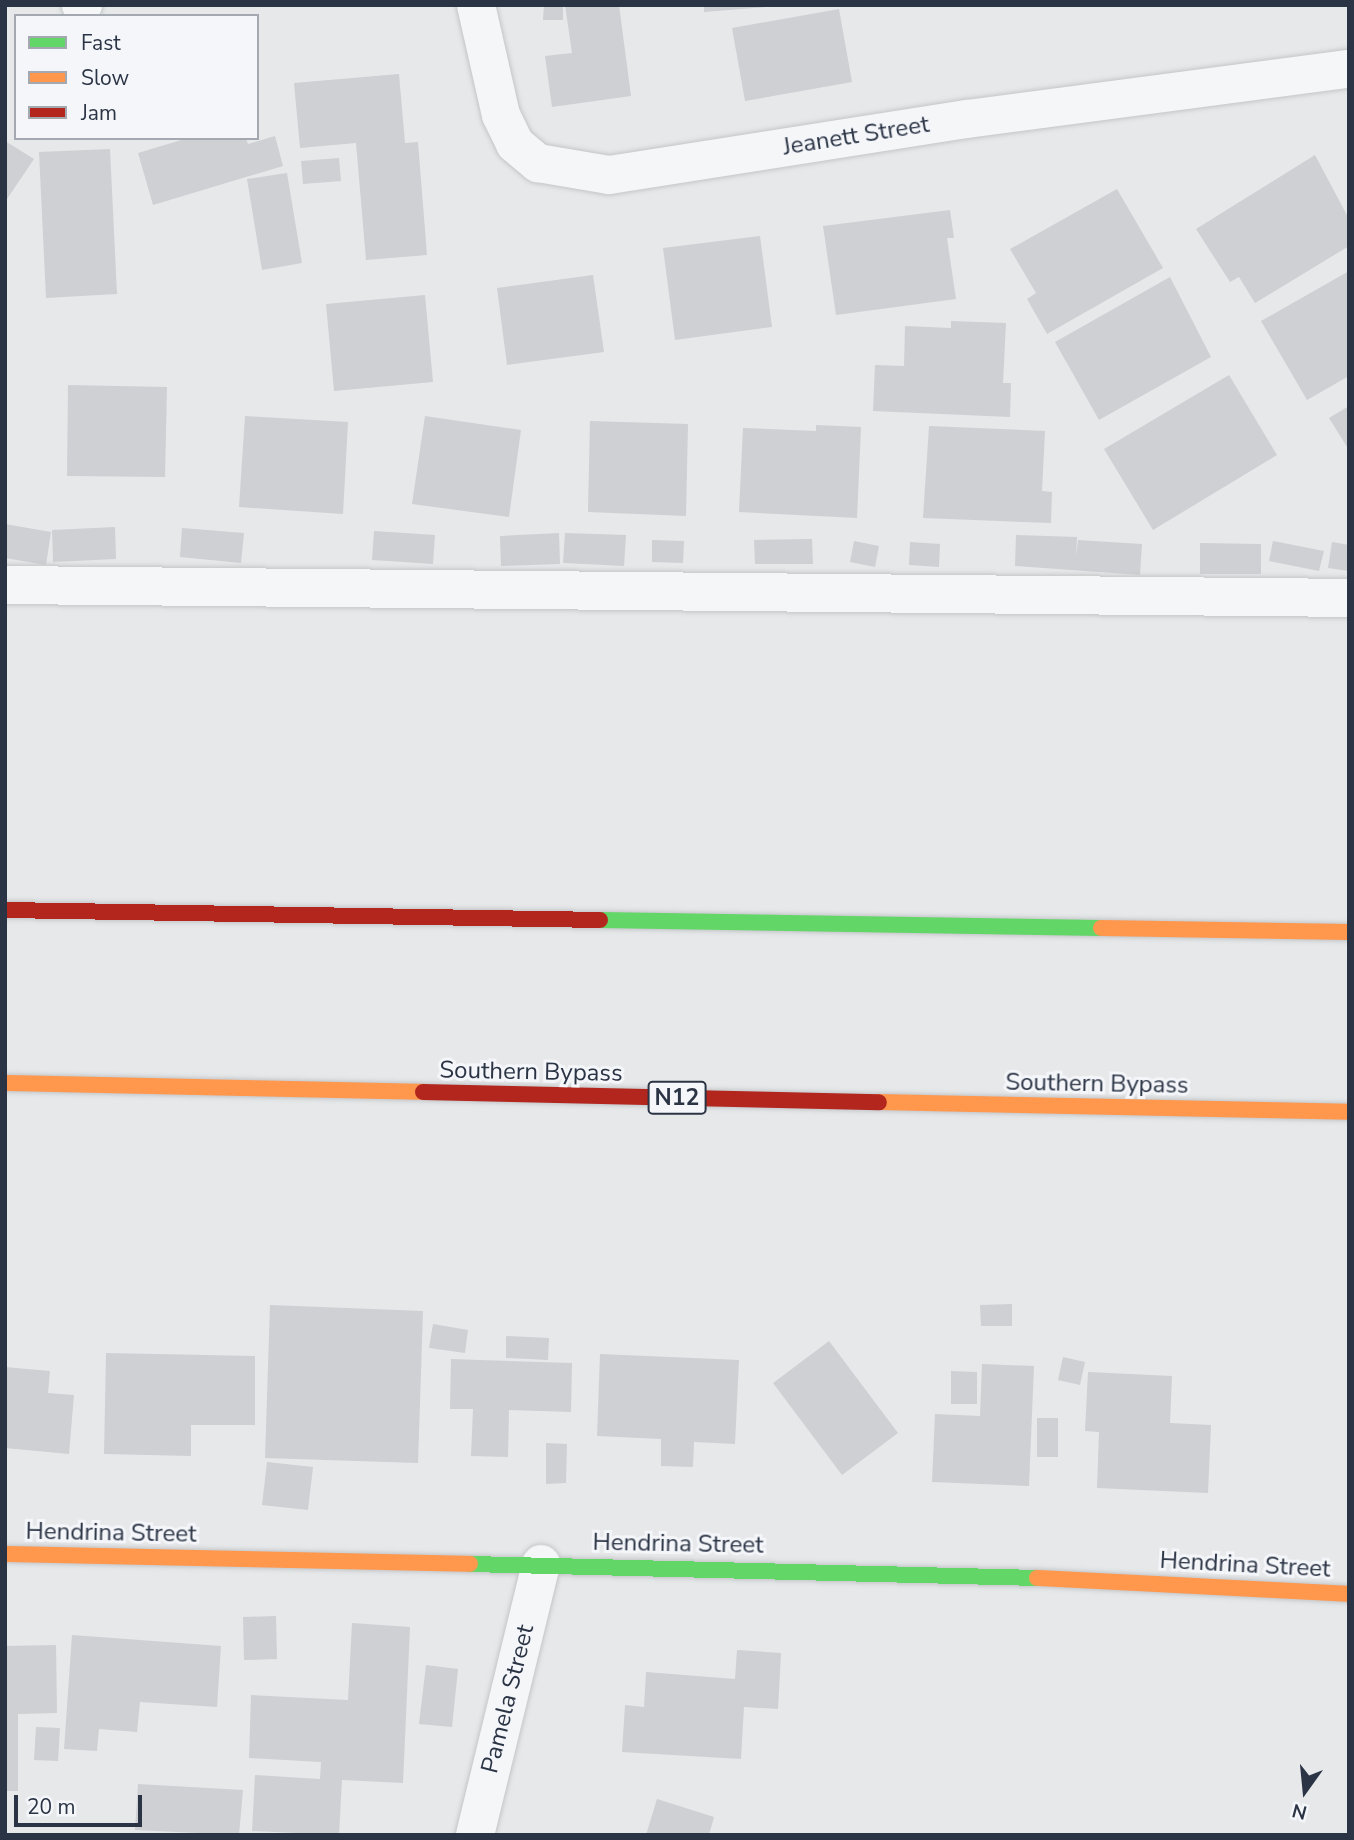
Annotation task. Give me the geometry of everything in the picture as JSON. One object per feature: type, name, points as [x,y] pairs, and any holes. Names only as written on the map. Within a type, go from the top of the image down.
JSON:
[{"type":"main road","points":[[5,911],[1349,932]]},
{"type":"main road","name":"Southern Bypass","points":[[5,1083],[1349,1112]]},
{"type":"main road","name":"Hendrina Street","points":[[5,1554],[973,1574],[1349,1594]]},
{"type":"street","name":"Jeanett Street","points":[[476,5],[501,115],[515,144],[538,163],[609,175],[967,119],[1349,68]]},
{"type":"street","points":[[5,585],[1349,598]]},
{"type":"street","name":"Pamela Street","points":[[475,1835],[541,1564]]},
{"type":"building","points":[[544,5],[563,5],[563,20],[543,20]]},
{"type":"building","points":[[565,5],[619,5],[631,96],[552,107],[545,56],[572,53]]},
{"type":"building","points":[[704,5],[766,5],[766,7],[704,12]]},
{"type":"building","points":[[839,9],[852,82],[745,101],[732,28]]},
{"type":"building","points":[[399,74],[405,143],[418,142],[427,255],[366,260],[356,143],[300,148],[294,83]]},
{"type":"building","points":[[275,136],[283,166],[153,205],[138,153],[181,140],[247,140],[248,144]]},
{"type":"building","points":[[5,141],[34,159],[5,202]]},
{"type":"building","points":[[110,149],[117,294],[46,298],[39,152]]},
{"type":"building","points":[[1315,155],[1349,219],[1349,246],[1255,303],[1239,277],[1230,282],[1196,229]]},
{"type":"building","points":[[339,158],[341,181],[303,184],[301,161]]},
{"type":"building","points":[[287,173],[302,263],[262,270],[247,179]]},
{"type":"building","points":[[1117,189],[1163,268],[1047,334],[1027,299],[1036,293],[1010,249]]},
{"type":"building","points":[[950,210],[954,238],[947,238],[956,299],[836,315],[823,226]]},
{"type":"building","points":[[760,236],[772,327],[675,340],[663,248]]},
{"type":"building","points":[[1349,271],[1349,376],[1307,400],[1261,321]]},
{"type":"building","points":[[593,275],[604,352],[507,365],[497,288]]},
{"type":"building","points":[[1170,277],[1211,357],[1099,420],[1055,342]]},
{"type":"building","points":[[425,295],[433,382],[334,391],[326,304]]},
{"type":"building","points":[[951,321],[1006,323],[1003,383],[1011,383],[1010,417],[873,411],[875,365],[904,366],[905,326],[951,328]]},
{"type":"building","points":[[1229,375],[1277,455],[1153,530],[1104,449]]},
{"type":"building","points":[[68,385],[167,387],[165,477],[67,476]]},
{"type":"building","points":[[1349,406],[1349,450],[1329,418]]},
{"type":"building","points":[[245,416],[348,422],[343,514],[239,507]]},
{"type":"building","points":[[425,416],[521,430],[509,517],[412,504]]},
{"type":"building","points":[[590,421],[688,424],[686,516],[588,512]]},
{"type":"building","points":[[816,425],[861,427],[857,518],[739,512],[743,428],[816,431]]},
{"type":"building","points":[[929,426],[1045,431],[1042,491],[1052,492],[1051,523],[923,518]]},
{"type":"building","points":[[5,524],[51,532],[46,565],[5,558]]},
{"type":"building","points":[[115,527],[116,559],[53,562],[52,530]]},
{"type":"building","points":[[182,528],[244,533],[241,563],[180,557]]},
{"type":"building","points":[[374,531],[435,535],[433,564],[372,560]]},
{"type":"building","points":[[559,533],[560,564],[501,566],[500,536]]},
{"type":"building","points":[[565,533],[626,535],[624,566],[563,563]]},
{"type":"building","points":[[1016,535],[1077,537],[1076,557],[1078,540],[1142,544],[1140,575],[1015,566]]},
{"type":"building","points":[[812,539],[813,564],[755,564],[754,540]]},
{"type":"building","points":[[652,540],[684,541],[683,563],[652,562]]},
{"type":"building","points":[[854,541],[879,546],[875,567],[850,562]]},
{"type":"building","points":[[1273,541],[1324,551],[1319,571],[1269,561]]},
{"type":"building","points":[[910,542],[940,544],[939,567],[909,565]]},
{"type":"building","points":[[1332,542],[1349,545],[1349,571],[1328,568]]},
{"type":"building","points":[[1200,543],[1261,544],[1261,574],[1200,574]]},
{"type":"building","points":[[1012,1304],[1012,1326],[981,1326],[980,1305]]},
{"type":"building","points":[[270,1305],[423,1311],[418,1463],[265,1458]]},
{"type":"building","points":[[433,1324],[468,1330],[465,1353],[429,1348]]},
{"type":"building","points":[[506,1336],[549,1338],[548,1360],[506,1358]]},
{"type":"building","points":[[829,1341],[898,1433],[842,1475],[773,1383]]},
{"type":"building","points":[[106,1353],[255,1356],[255,1425],[191,1425],[191,1456],[104,1454]]},
{"type":"building","points":[[600,1354],[739,1360],[735,1444],[694,1442],[693,1467],[661,1466],[661,1439],[597,1436]]},
{"type":"building","points":[[1063,1357],[1085,1362],[1080,1385],[1058,1380]]},
{"type":"building","points":[[451,1359],[572,1363],[571,1412],[509,1410],[508,1457],[471,1456],[473,1409],[450,1409]]},
{"type":"building","points":[[982,1364],[1034,1366],[1029,1486],[932,1482],[935,1414],[980,1416]]},
{"type":"building","points":[[5,1367],[50,1371],[48,1393],[74,1395],[69,1454],[5,1448]]},
{"type":"building","points":[[951,1371],[977,1372],[977,1404],[951,1404]]},
{"type":"building","points":[[1088,1372],[1172,1376],[1170,1423],[1211,1425],[1208,1493],[1097,1488],[1099,1432],[1085,1431]]},
{"type":"building","points":[[1037,1418],[1058,1418],[1058,1457],[1037,1457]]},
{"type":"building","points":[[546,1443],[567,1444],[566,1483],[546,1484]]},
{"type":"building","points":[[267,1462],[313,1467],[308,1510],[262,1505]]},
{"type":"building","points":[[276,1616],[277,1659],[244,1660],[243,1617]]},
{"type":"building","points":[[352,1623],[410,1627],[403,1783],[342,1780],[339,1835],[252,1831],[255,1775],[320,1779],[321,1762],[249,1758],[251,1695],[348,1700]]},
{"type":"building","points":[[72,1635],[221,1646],[217,1707],[140,1702],[137,1732],[99,1729],[97,1751],[64,1749]]},
{"type":"building","points":[[56,1645],[57,1713],[18,1714],[18,1791],[5,1791],[5,1646]]},
{"type":"building","points":[[737,1650],[781,1653],[778,1709],[744,1707],[741,1759],[622,1752],[625,1705],[644,1707],[646,1672],[735,1679]]},
{"type":"building","points":[[426,1665],[458,1669],[452,1727],[419,1724]]},
{"type":"building","points":[[36,1727],[60,1728],[58,1761],[34,1760]]},
{"type":"building","points":[[138,1784],[243,1790],[239,1835],[135,1830]]},
{"type":"building","points":[[657,1799],[714,1817],[709,1835],[646,1835]]},
{"type":"traffic: fast","points":[[600,920],[1101,928]]},
{"type":"traffic: fast","points":[[470,1564],[1037,1578]]},
{"type":"traffic: slow","points":[[1101,928],[1349,932]]},
{"type":"traffic: slow","points":[[5,1083],[423,1092]]},
{"type":"traffic: slow","points":[[879,1102],[1349,1112]]},
{"type":"traffic: slow","points":[[5,1554],[470,1564]]},
{"type":"traffic: slow","points":[[1037,1578],[1349,1594]]},
{"type":"traffic: jam","points":[[5,910],[600,920]]},
{"type":"traffic: jam","points":[[423,1092],[879,1102]]}]
